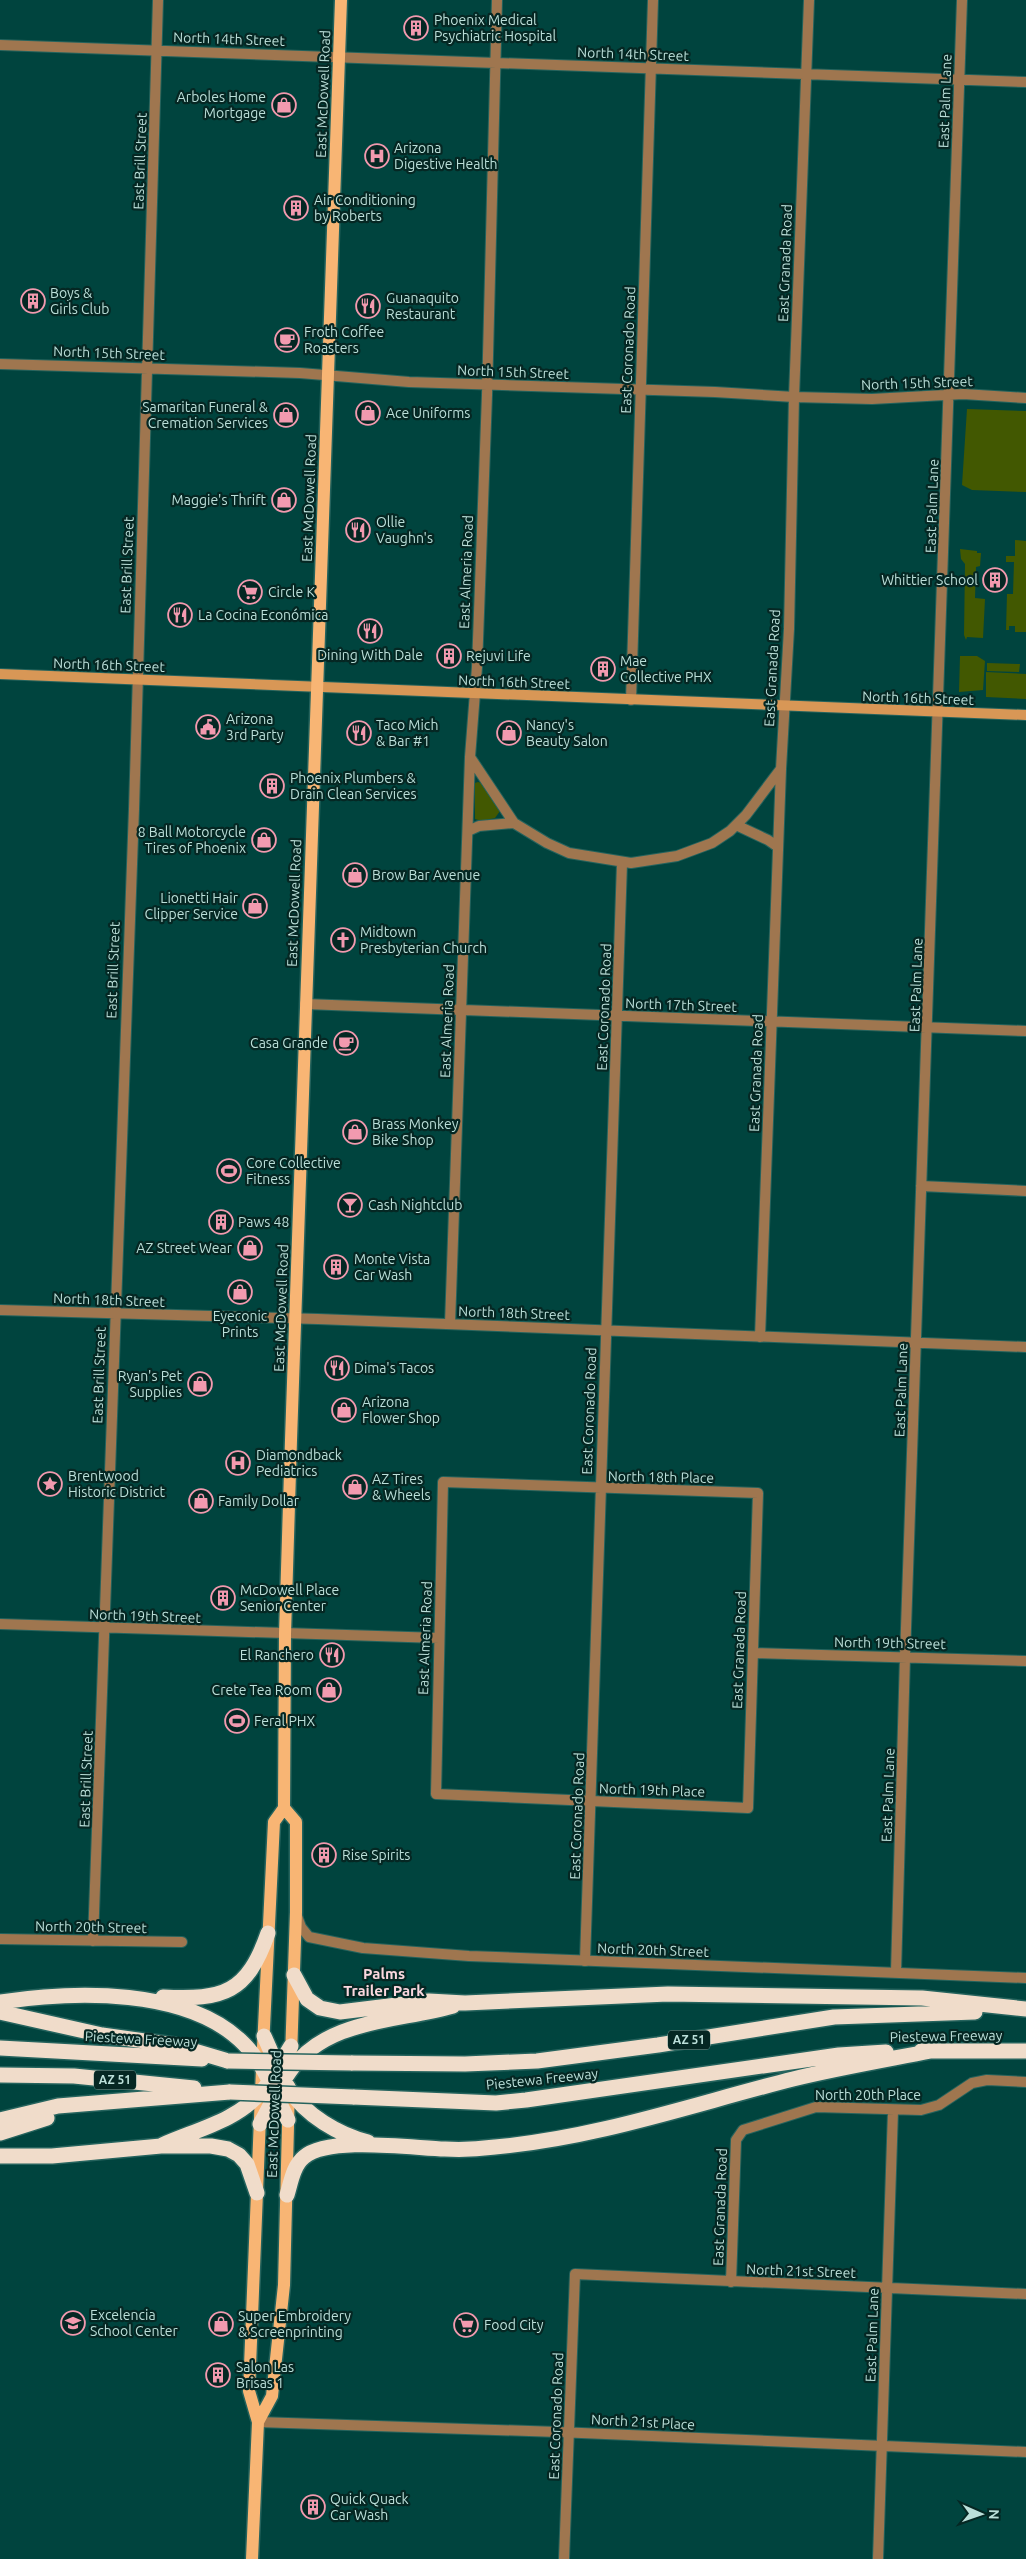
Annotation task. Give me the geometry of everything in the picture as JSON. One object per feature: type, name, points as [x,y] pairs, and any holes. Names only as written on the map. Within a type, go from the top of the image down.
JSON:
[{"type":"highway","points":[[0,2002],[47,1996],[132,1999],[215,1996],[228,1991],[238,1984],[254,1966],[268,1933]]},
{"type":"highway","points":[[294,1975],[307,1999],[328,2011],[357,2012],[429,2001],[464,2003],[668,1994],[922,1998],[1026,2010]]},
{"type":"highway","points":[[132,1999],[174,2006],[215,2022],[245,2045],[276,2080],[328,2125],[354,2138],[385,2145]]},
{"type":"highway","points":[[0,2002],[65,2026]]},
{"type":"highway","points":[[161,2146],[210,2126],[243,2109],[305,2054],[343,2031],[360,2025],[430,2013],[464,2003]]},
{"type":"highway","name":"Piestewa Freeway","points":[[0,2048],[228,2060],[465,2064],[538,2061],[658,2046],[834,2017],[1026,2010]]},
{"type":"highway","points":[[0,2012],[102,2035],[174,2045],[228,2060]]},
{"type":"highway","points":[[264,2036],[288,2120]]},
{"type":"highway","points":[[260,2124],[291,2046]]},
{"type":"highway","points":[[287,2194],[295,2168],[303,2158],[331,2146],[385,2145],[448,2149],[544,2142],[662,2115],[796,2078],[931,2050]]},
{"type":"highway","name":"Piestewa Freeway","points":[[0,2075],[74,2076],[230,2092],[496,2102],[526,2100],[839,2056],[931,2050],[1026,2051]]},
{"type":"highway","points":[[0,2056],[91,2052]]},
{"type":"highway","points":[[0,2120],[58,2106],[230,2092]]},
{"type":"highway","points":[[0,2132],[134,2099]]},
{"type":"highway","points":[[0,2156],[52,2156],[161,2146],[211,2146],[228,2149],[240,2155],[247,2164],[257,2194]]},
{"type":"main road","name":"East McDowell Road","points":[[264,2036],[274,1822],[284,1808],[285,1634],[341,0]]},
{"type":"main road","name":"North 16th Street","points":[[0,674],[785,707],[1026,715]]},
{"type":"main road","name":"East McDowell Road","points":[[284,1808],[296,1822],[296,1912],[291,2046]]},
{"type":"main road","name":"East McDowell Road","points":[[258,2422],[272,2396],[284,2285],[288,2120]]},
{"type":"main road","name":"East McDowell Road","points":[[252,2559],[258,2422],[249,2391],[260,2124]]},
{"type":"street","name":"East Brill Street","points":[[93,1941],[138,680],[158,0]]},
{"type":"street","name":"East Almeria Road","points":[[450,1324],[470,757],[475,694],[487,384],[497,0]]},
{"type":"street","name":"East Coronado Road","points":[[631,700],[653,0]]},
{"type":"street","name":"East Granada Road","points":[[760,1337],[781,769],[785,707],[794,397],[809,0]]},
{"type":"street","name":"East Palm Lane","points":[[896,1972],[905,1657],[962,0]]},
{"type":"street","name":"North 14th Street","points":[[0,45],[1026,82]]},
{"type":"street","name":"North 15th Street","points":[[0,364],[328,375],[409,382],[794,397],[872,399],[949,394],[1026,398]]},
{"type":"street","points":[[470,757],[514,822],[547,843],[569,853],[622,863],[657,861],[693,852],[712,843],[736,825],[759,801],[781,769]]},
{"type":"street","points":[[468,831],[480,826],[514,822]]},
{"type":"street","points":[[736,825],[768,840],[778,847]]},
{"type":"street","name":"East Coronado Road","points":[[585,1961],[622,863]]},
{"type":"street","name":"North 17th Street","points":[[306,1004],[1026,1031]]},
{"type":"street","points":[[921,1186],[1026,1191]]},
{"type":"street","name":"North 18th Street","points":[[0,1310],[450,1324],[1026,1347]]},
{"type":"street","name":"East Almeria Road","points":[[436,1794],[443,1482]]},
{"type":"street","name":"North 18th Place","points":[[443,1482],[600,1489],[758,1493]]},
{"type":"street","name":"East Granada Road","points":[[748,1808],[758,1493]]},
{"type":"street","name":"North 19th Street","points":[[0,1624],[439,1638]]},
{"type":"street","name":"North 19th Street","points":[[753,1652],[1026,1661]]},
{"type":"street","name":"North 19th Place","points":[[436,1794],[748,1808]]},
{"type":"street","name":"North 20th Street","points":[[296,1912],[302,1927],[309,1937],[351,1947],[470,1956],[1026,1978]]},
{"type":"street","name":"North 20th Street","points":[[0,1939],[182,1942]]},
{"type":"street","name":"North 20th Place","points":[[738,2134],[743,2130],[816,2107],[894,2111],[921,2110],[939,2105],[972,2083],[987,2080],[1026,2082]]},
{"type":"street","name":"East Palm Lane","points":[[878,2559],[894,2111]]},
{"type":"street","name":"East Granada Road","points":[[731,2282],[736,2140],[738,2134]]},
{"type":"street","name":"East Coronado Road","points":[[564,2559],[575,2274]]},
{"type":"street","name":"North 21st Street","points":[[575,2274],[1026,2294]]},
{"type":"street","name":"North 21st Place","points":[[258,2422],[569,2432],[1026,2452]]},
{"type":"green space","points":[[967,409],[1026,411],[1026,492],[972,490],[962,485]]},
{"type":"green space","points":[[1015,540],[1026,541],[1026,632],[1015,632],[1015,626],[1009,626],[1009,630],[1006,630],[1007,594],[1013,594],[1014,562],[1006,562],[1006,556],[1015,556]]},
{"type":"green space","points":[[960,549],[981,553],[980,566],[976,567],[975,598],[985,599],[983,638],[967,637],[966,640],[964,635],[965,564],[961,559]]},
{"type":"green space","points":[[960,656],[977,656],[985,661],[983,690],[959,692]]},
{"type":"green space","points":[[987,663],[1020,664],[1019,672],[987,671]]},
{"type":"green space","points":[[986,672],[1026,674],[1026,699],[986,697]]},
{"type":"green space","points":[[475,783],[481,783],[500,811],[495,818],[482,821],[475,819]]},
{"type":"place","name":"Phoenix Medical Psychiatric Hospital","points":[[416,28]]},
{"type":"place","name":"Arboles Home Mortgage","points":[[284,105]]},
{"type":"place","name":"Arizona Digestive Health","points":[[377,156]]},
{"type":"place","name":"Air Conditioning by Roberts","points":[[296,208]]},
{"type":"place","name":"Boys & Girls Club","points":[[33,301]]},
{"type":"place","name":"Guanaquito Restaurant","points":[[368,306]]},
{"type":"place","name":"Froth Coffee Roasters","points":[[287,340]]},
{"type":"place","name":"Ace Uniforms","points":[[368,413]]},
{"type":"place","name":"Samaritan Funeral & Cremation Services","points":[[286,415]]},
{"type":"place","name":"Maggie's Thrift","points":[[284,500]]},
{"type":"place","name":"Ollie Vaughn's","points":[[358,530]]},
{"type":"place","name":"Whittier School","points":[[995,580]]},
{"type":"place","name":"Circle K","points":[[250,592]]},
{"type":"place","name":"La Cocina Económica","points":[[180,615]]},
{"type":"place","name":"Dining With Dale","points":[[370,631]]},
{"type":"place","name":"Rejuvi Life","points":[[449,656]]},
{"type":"place","name":"Mae Collective PHX","points":[[603,669]]},
{"type":"place","name":"Arizona 3rd Party","points":[[208,727]]},
{"type":"place","name":"Taco Mich & Bar #1","points":[[359,733]]},
{"type":"place","name":"Nancy's Beauty Salon","points":[[509,733]]},
{"type":"place","name":"Phoenix Plumbers & Drain Clean Services","points":[[272,786]]},
{"type":"place","name":"8 Ball Motorcycle Tires of Phoenix","points":[[264,840]]},
{"type":"place","name":"Brow Bar Avenue","points":[[355,875]]},
{"type":"place","name":"Lionetti Hair Clipper Service","points":[[255,906]]},
{"type":"place","name":"Midtown Presbyterian Church","points":[[343,940]]},
{"type":"place","name":"Casa Grande","points":[[346,1043]]},
{"type":"place","name":"Brass Monkey Bike Shop","points":[[355,1132]]},
{"type":"place","name":"Core Collective Fitness","points":[[229,1171]]},
{"type":"place","name":"Cash Nightclub","points":[[350,1205]]},
{"type":"place","name":"Paws 48","points":[[221,1222]]},
{"type":"place","name":"AZ Street Wear","points":[[250,1248]]},
{"type":"place","name":"Monte Vista Car Wash","points":[[336,1267]]},
{"type":"place","name":"Eyeconic Prints","points":[[240,1292]]},
{"type":"place","name":"Dima's Tacos","points":[[337,1368]]},
{"type":"place","name":"Ryan's Pet Supplies","points":[[200,1384]]},
{"type":"place","name":"Arizona Flower Shop","points":[[344,1410]]},
{"type":"place","name":"Diamondback Pediatrics","points":[[238,1463]]},
{"type":"place","name":"Brentwood Historic District","points":[[50,1484]]},
{"type":"place","name":"AZ Tires & Wheels","points":[[355,1487]]},
{"type":"place","name":"Family Dollar","points":[[201,1501]]},
{"type":"place","name":"McDowell Place Senior Center","points":[[223,1598]]},
{"type":"place","name":"El Ranchero","points":[[332,1655]]},
{"type":"place","name":"Crete Tea Room","points":[[329,1690]]},
{"type":"place","name":"Feral PHX","points":[[237,1721]]},
{"type":"place","name":"Rise Spirits","points":[[324,1855]]},
{"type":"place","name":"Excelencia School Center","points":[[73,2323]]},
{"type":"place","name":"Super Embroidery & Screenprinting","points":[[221,2324]]},
{"type":"place","name":"Food City","points":[[466,2325]]},
{"type":"place","name":"Salon Las Brisas 1","points":[[218,2375]]},
{"type":"place","name":"Quick Quack Car Wash","points":[[313,2507]]},
{"type":"district","name":"Palms Trailer Park","points":[[384,1982]]}]
